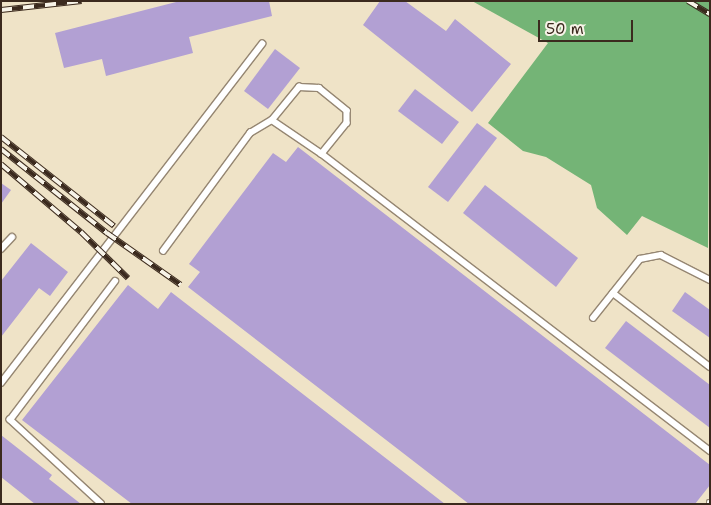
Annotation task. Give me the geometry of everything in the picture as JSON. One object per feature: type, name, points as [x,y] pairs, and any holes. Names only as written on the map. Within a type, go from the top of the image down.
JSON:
[{"type":"lane","points":[[1,383],[262,44]]},
{"type":"lane","points":[[162,251],[250,133],[272,120],[299,87],[319,88],[347,111],[347,123],[322,154]]},
{"type":"lane","points":[[272,120],[322,154],[710,452]]},
{"type":"lane","points":[[1,249],[12,237]]},
{"type":"lane","points":[[593,318],[640,259],[661,255],[710,280]]},
{"type":"lane","points":[[101,504],[10,420],[115,281]]},
{"type":"lane","points":[[613,293],[710,366]]},
{"type":"green space","points":[[472,1],[710,1],[708,248],[642,216],[627,235],[597,208],[591,185],[546,157],[523,151],[488,123],[548,43]]},
{"type":"building","points":[[180,1],[269,1],[272,16],[189,37],[193,53],[106,76],[102,59],[64,68],[55,33]]},
{"type":"building","points":[[380,1],[405,1],[446,31],[455,19],[511,64],[472,112],[363,25]]},
{"type":"building","points":[[275,49],[300,68],[268,109],[244,91]]},
{"type":"building","points":[[415,89],[459,122],[442,144],[398,111]]},
{"type":"building","points":[[477,123],[497,138],[448,202],[428,187]]},
{"type":"building","points":[[298,147],[710,465],[710,485],[695,504],[469,504],[188,287],[200,272],[189,264],[273,153],[286,162]]},
{"type":"building","points":[[1,183],[11,190],[1,204]]},
{"type":"building","points":[[485,185],[578,258],[556,287],[463,213]]},
{"type":"building","points":[[31,243],[68,272],[50,296],[39,288],[1,337],[1,281]]},
{"type":"building","points":[[128,285],[158,309],[171,292],[445,504],[132,504],[22,420]]},
{"type":"building","points":[[685,292],[710,310],[710,338],[672,311]]},
{"type":"building","points":[[626,321],[710,385],[710,428],[605,348]]},
{"type":"building","points":[[1,435],[52,475],[49,479],[81,504],[35,504],[1,477]]},
{"type":"railway","points":[[1,10],[81,1]]},
{"type":"railway","points":[[688,1],[710,14]]},
{"type":"railway","points":[[1,137],[114,226]]},
{"type":"railway","points":[[1,149],[107,233],[181,285]]},
{"type":"railway","points":[[1,164],[81,232],[128,278]]}]
